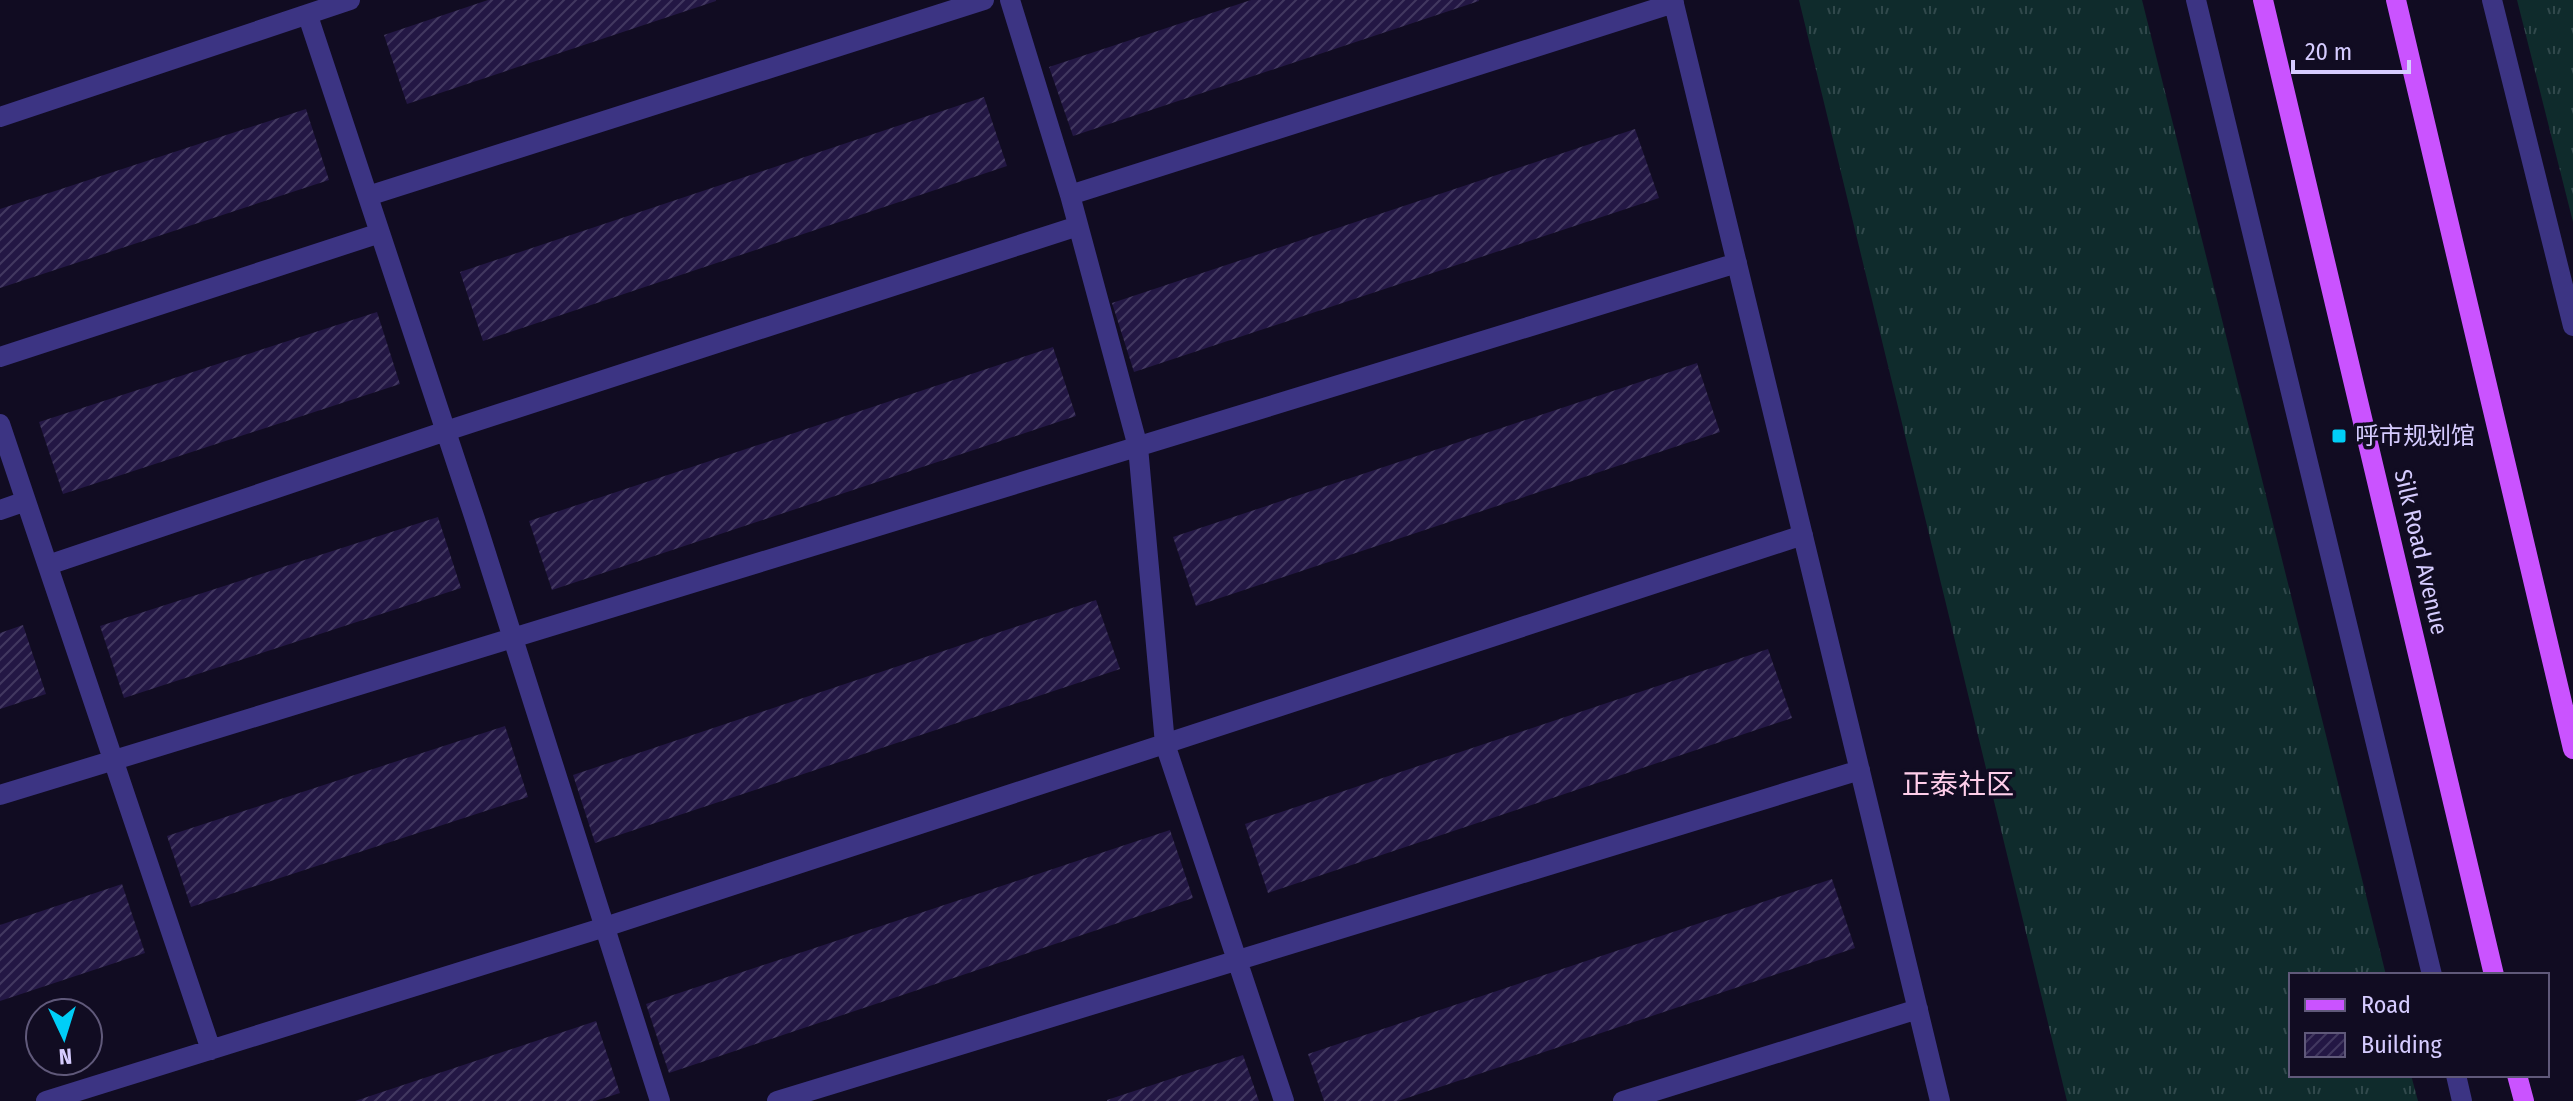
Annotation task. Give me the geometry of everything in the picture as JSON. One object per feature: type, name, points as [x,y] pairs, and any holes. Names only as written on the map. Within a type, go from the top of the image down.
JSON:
[{"type":"main road","name":"Silk Road Avenue","points":[[2263,0],[2494,973]]},
{"type":"main road","points":[[2396,0],[2573,749]]},
{"type":"main road","points":[[2518,1077],[2524,1101]]},
{"type":"street","points":[[0,117],[350,0]]},
{"type":"street","points":[[368,196],[984,0]]},
{"type":"street","points":[[1010,0],[1070,195],[1138,447],[1165,744],[1284,1101]]},
{"type":"street","points":[[2196,0],[2432,973]]},
{"type":"street","points":[[2492,0],[2573,326]]},
{"type":"street","points":[[1070,195],[1674,2],[1940,1101]]},
{"type":"street","points":[[308,16],[446,431],[660,1101]]},
{"type":"street","points":[[48,565],[446,431],[1078,226]]},
{"type":"street","points":[[0,357],[380,233]]},
{"type":"street","points":[[0,795],[1737,263]]},
{"type":"street","points":[[0,424],[211,1050]]},
{"type":"street","points":[[0,510],[26,501]]},
{"type":"street","points":[[46,1101],[605,927],[1803,535]]},
{"type":"street","points":[[777,1101],[1860,770]]},
{"type":"street","points":[[1623,1101],[1918,1009]]},
{"type":"street","points":[[2456,1077],[2462,1101]]},
{"type":"green space","points":[[1799,0],[2142,0],[2385,973],[2289,973],[2289,1077],[2412,1077],[2418,1101],[2067,1101]]},
{"type":"green space","points":[[2517,0],[2573,0],[2573,222]]},
{"type":"building","points":[[488,0],[716,1],[407,104],[384,35]]},
{"type":"building","points":[[1251,0],[1479,1],[1073,136],[1049,67]]},
{"type":"building","points":[[984,97],[1007,166],[483,341],[460,272]]},
{"type":"building","points":[[306,109],[329,180],[0,288],[0,209]]},
{"type":"building","points":[[1635,129],[1659,198],[1134,372],[1112,303]]},
{"type":"building","points":[[377,312],[400,384],[63,494],[39,422]]},
{"type":"building","points":[[1053,347],[1076,416],[552,590],[529,521]]},
{"type":"building","points":[[1697,363],[1720,432],[1196,606],[1173,537]]},
{"type":"building","points":[[438,517],[461,588],[124,698],[100,626]]},
{"type":"building","points":[[1096,600],[1120,669],[595,843],[573,775]]},
{"type":"building","points":[[23,625],[46,694],[0,709],[0,633]]},
{"type":"building","points":[[1768,649],[1792,718],[1268,893],[1245,824]]},
{"type":"building","points":[[505,726],[528,797],[191,907],[167,836]]},
{"type":"building","points":[[1170,830],[1193,898],[669,1073],[646,1004]]},
{"type":"building","points":[[1832,879],[1855,948],[1398,1101],[1324,1101],[1308,1054]]},
{"type":"building","points":[[122,884],[145,953],[0,1001],[0,925]]},
{"type":"building","points":[[596,1021],[620,1093],[595,1101],[355,1101]]},
{"type":"building","points":[[1243,1055],[1259,1101],[1107,1101],[1107,1100]]},
{"type":"place","name":"呼市规划馆","points":[[2339,436]]},
{"type":"district","name":"正泰社区","points":[[1958,784]]}]
